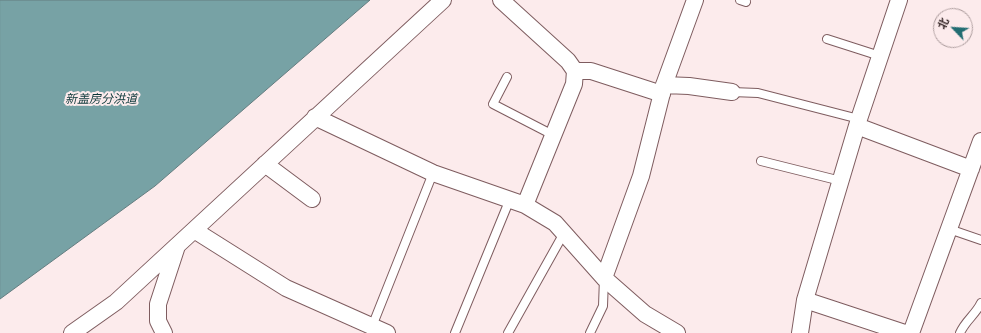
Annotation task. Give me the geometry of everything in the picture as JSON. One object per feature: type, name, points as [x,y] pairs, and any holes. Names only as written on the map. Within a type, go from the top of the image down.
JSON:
[{"type":"street","points":[[72,333],[116,302],[443,0]]},
{"type":"street","points":[[501,0],[568,61],[575,71],[574,84],[526,205]]},
{"type":"street","points":[[604,278],[641,176],[663,89],[695,0]]},
{"type":"street","points":[[800,333],[805,300],[858,123],[899,0]]},
{"type":"street","points":[[575,71],[591,71],[663,89],[689,86],[732,92]]},
{"type":"street","points":[[316,117],[433,173],[526,205],[555,223],[604,278],[645,314],[677,333]]},
{"type":"street","points":[[858,123],[971,169]]},
{"type":"street","points":[[911,333],[981,140]]},
{"type":"street","points":[[265,164],[312,199]]},
{"type":"street","points":[[194,230],[286,288],[376,331]]},
{"type":"street","points":[[164,333],[158,321],[158,304],[178,244]]},
{"type":"street","points":[[805,300],[905,333]]},
{"type":"lane","points":[[827,39],[880,56]]},
{"type":"lane","points":[[507,77],[494,104],[553,135]]},
{"type":"lane","points":[[732,92],[758,93],[858,123]]},
{"type":"lane","points":[[761,161],[841,181]]},
{"type":"lane","points":[[376,331],[433,173]]},
{"type":"lane","points":[[455,333],[510,199]]},
{"type":"lane","points":[[949,229],[981,240]]},
{"type":"lane","points":[[508,333],[564,233]]},
{"type":"lane","points":[[590,333],[603,306],[604,278]]},
{"type":"lane","points":[[960,333],[963,325],[981,303]]},
{"type":"water","name":"新盖房分洪道","points":[[0,0],[370,0],[155,186],[0,299]]}]
